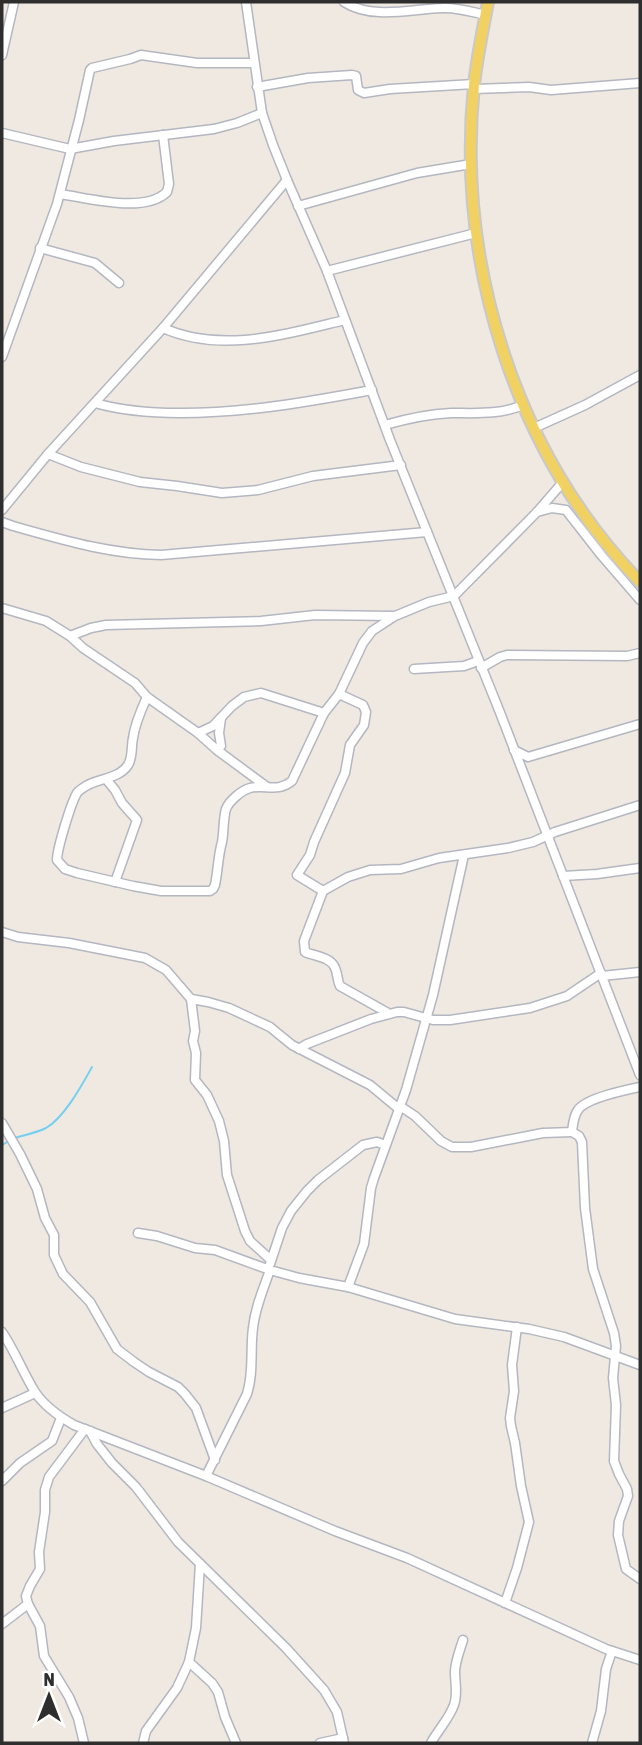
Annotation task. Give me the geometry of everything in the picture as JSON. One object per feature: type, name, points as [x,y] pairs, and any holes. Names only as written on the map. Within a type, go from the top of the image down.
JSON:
[{"type":"main road","points":[[488,2],[474,87],[471,164],[476,233],[495,326],[523,405],[563,482],[592,527],[640,582]]},
{"type":"street","points":[[2,55],[14,2]]},
{"type":"street","points":[[246,2],[262,113],[286,180],[327,271],[640,1075]]},
{"type":"street","points":[[344,2],[353,8],[371,10],[408,12],[444,8],[486,15]]},
{"type":"street","points":[[408,12],[409,2]]},
{"type":"street","points":[[2,357],[60,194],[92,68],[147,55],[197,63],[254,63]]},
{"type":"street","points":[[257,87],[308,78],[352,75],[356,76],[360,91],[364,93],[449,85],[551,89],[640,83]]},
{"type":"street","points":[[2,133],[70,149],[214,129],[262,113]]},
{"type":"street","points":[[60,194],[141,204],[158,199],[167,192],[169,184],[163,135]]},
{"type":"street","points":[[298,205],[417,173],[471,164]]},
{"type":"street","points":[[2,510],[48,454],[163,328],[286,180]]},
{"type":"street","points":[[327,271],[476,233]]},
{"type":"street","points":[[40,248],[95,263],[119,284]]},
{"type":"street","points":[[163,328],[206,340],[235,341],[288,334],[345,320]]},
{"type":"street","points":[[534,428],[640,376]]},
{"type":"street","points":[[95,403],[135,411],[202,413],[283,406],[372,390]]},
{"type":"street","points":[[385,425],[437,415],[500,413],[523,405]]},
{"type":"street","points":[[48,454],[81,467],[140,482],[222,493],[258,490],[322,475],[401,465]]},
{"type":"street","points":[[147,697],[132,740],[127,768],[89,784],[78,792],[57,852],[57,860],[65,869],[77,873],[161,891],[214,889],[227,807],[246,789],[260,786],[270,789],[285,786],[292,781],[324,713],[339,694],[363,643],[376,627],[429,602],[454,596],[563,482]]},
{"type":"street","points":[[537,512],[552,508],[566,510],[640,600]]},
{"type":"street","points":[[2,522],[90,548],[146,555],[427,532]]},
{"type":"street","points":[[2,608],[46,621],[70,636],[83,648],[135,683],[147,697],[270,789]]},
{"type":"street","points":[[70,636],[106,625],[261,621],[315,615],[395,616]]},
{"type":"street","points":[[414,669],[480,665],[507,655],[627,656],[640,653]]},
{"type":"street","points":[[198,733],[212,726],[244,697],[261,693],[324,713]]},
{"type":"street","points":[[323,891],[297,875],[310,855],[345,773],[350,745],[364,725],[365,718],[365,708],[360,703],[339,694]]},
{"type":"street","points":[[217,750],[221,746],[221,718]]},
{"type":"street","points":[[514,750],[528,757],[640,724]]},
{"type":"street","points":[[106,779],[137,820],[115,882]]},
{"type":"street","points":[[388,1013],[340,986],[332,964],[305,952],[304,941],[323,891],[348,877],[370,870],[401,869],[439,858],[533,842],[640,805]]},
{"type":"street","points":[[348,1287],[364,1244],[371,1188],[426,1018],[464,855]]},
{"type":"street","points":[[563,876],[640,868]]},
{"type":"street","points":[[2,932],[145,958],[166,970],[191,999],[195,1031],[195,1080],[207,1096],[219,1121],[227,1175],[245,1231],[250,1241],[271,1260]]},
{"type":"street","points":[[299,1049],[388,1013],[404,1012],[433,1020],[450,1020],[530,1008],[567,996],[601,975],[640,972]]},
{"type":"street","points":[[191,999],[229,1008],[270,1027],[299,1049],[370,1085],[415,1116],[441,1141],[452,1147],[471,1147],[544,1133],[572,1132],[579,1136],[582,1142],[585,1208],[593,1269],[614,1333],[614,1461],[628,1496],[619,1521],[618,1535],[626,1569],[640,1579]]},
{"type":"street","points":[[572,1132],[573,1119],[581,1107],[605,1096],[640,1087]]},
{"type":"street","points":[[2,1123],[37,1189],[45,1218],[54,1235],[54,1255],[62,1274],[90,1301],[117,1349],[185,1394],[196,1408],[215,1460]]},
{"type":"street","points":[[206,1476],[250,1385],[252,1331],[256,1307],[282,1228],[291,1212],[318,1180],[363,1145],[377,1142],[385,1145]]},
{"type":"street","points":[[138,1233],[195,1248],[215,1250],[299,1279],[348,1287],[455,1319],[517,1327],[564,1337],[640,1365]]},
{"type":"street","points":[[505,1603],[529,1522],[510,1418],[517,1327]]},
{"type":"street","points":[[2,1332],[35,1393],[61,1418],[407,1558],[612,1651],[640,1660]]},
{"type":"street","points":[[2,1408],[35,1393]]},
{"type":"street","points":[[2,1480],[20,1463],[52,1441],[61,1418]]},
{"type":"street","points":[[88,1430],[178,1542],[286,1648],[324,1690],[337,1712],[344,1740],[320,1743]]},
{"type":"street","points":[[84,1743],[69,1697],[44,1656],[40,1626],[26,1596],[40,1569],[45,1490],[49,1477],[57,1464],[88,1430]]},
{"type":"street","points":[[143,1743],[146,1731],[177,1688],[189,1662],[196,1628],[200,1564]]},
{"type":"street","points":[[2,1624],[28,1604]]},
{"type":"street","points":[[431,1743],[455,1702],[454,1671],[463,1640]]},
{"type":"street","points":[[592,1743],[601,1712],[606,1669],[612,1651]]},
{"type":"street","points":[[189,1662],[218,1692],[236,1743]]},
{"type":"waterway","points":[[14,1138],[46,1128],[53,1123],[72,1100],[92,1067]]},
{"type":"waterway","points":[[2,1145],[9,1141]]}]
